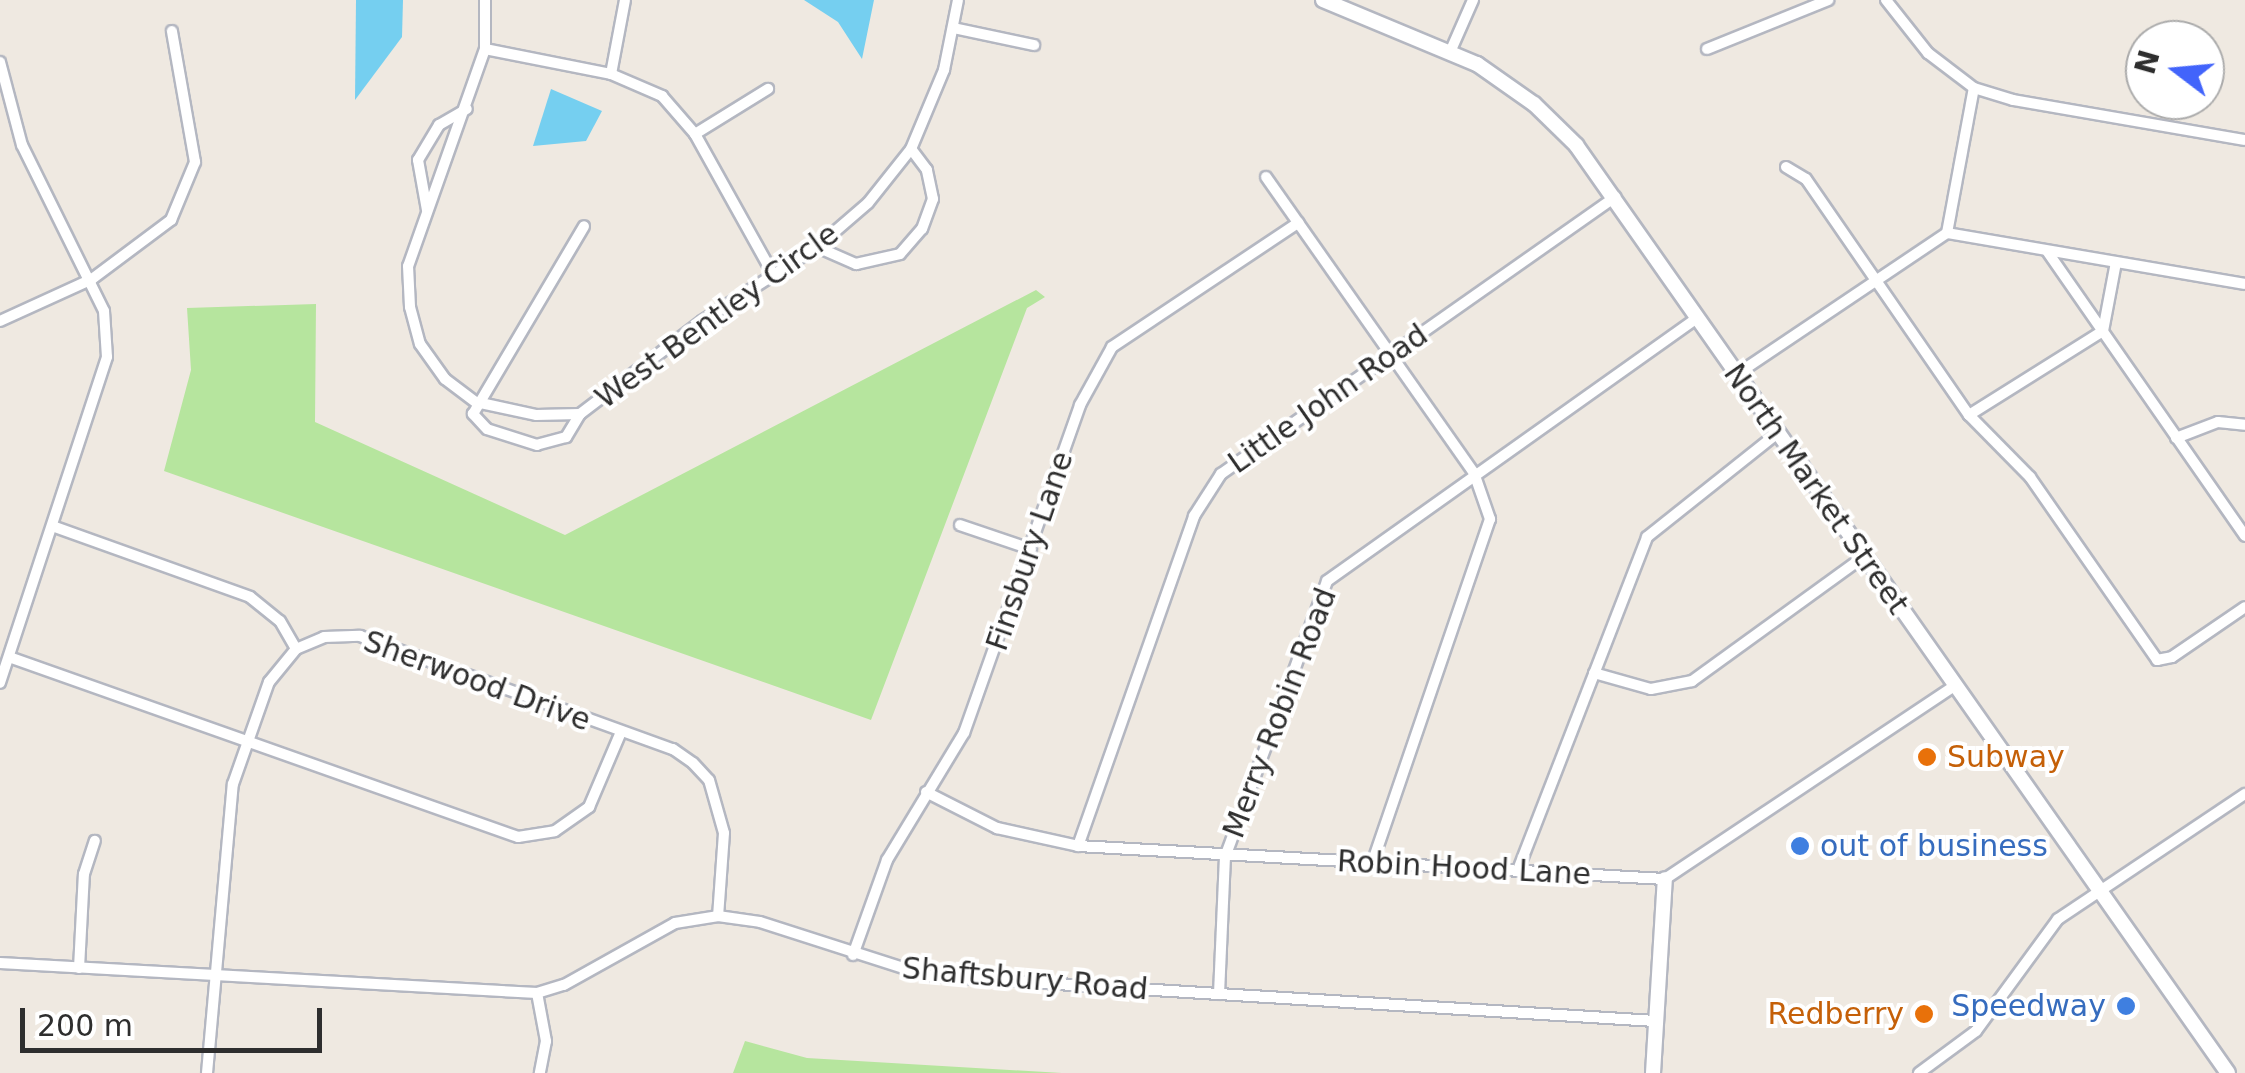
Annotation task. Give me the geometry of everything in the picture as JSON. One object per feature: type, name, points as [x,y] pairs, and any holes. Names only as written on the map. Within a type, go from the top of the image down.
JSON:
[{"type":"street","name":"West Bentley Circle","points":[[485,0],[485,49],[467,109],[408,266],[410,308],[420,344],[445,379],[476,402],[536,415],[580,414],[702,320],[817,247],[868,203],[911,148],[944,70],[958,0]]},
{"type":"street","points":[[611,74],[625,0]]},
{"type":"street","name":"North Market Street","points":[[1323,0],[1450,50],[1534,104],[1615,197],[1695,319],[1780,432],[2096,892],[2228,1073]]},
{"type":"street","points":[[1450,50],[1473,0]]},
{"type":"street","points":[[1707,49],[1828,0]]},
{"type":"street","points":[[1886,0],[1928,53],[1974,88],[2014,100],[2245,140]]},
{"type":"street","points":[[953,28],[1034,45]]},
{"type":"street","points":[[0,321],[92,278],[172,220],[186,194],[194,162],[172,31]]},
{"type":"street","points":[[485,49],[611,74],[662,96],[695,134],[774,276]]},
{"type":"street","points":[[0,62],[22,145],[92,278],[104,312],[107,357],[78,458],[0,683]]},
{"type":"street","points":[[695,134],[768,88]]},
{"type":"street","points":[[1948,233],[1974,88]]},
{"type":"street","points":[[427,210],[418,160],[438,125],[467,109]]},
{"type":"street","points":[[817,247],[856,264],[900,254],[922,228],[933,199],[927,170],[911,148]]},
{"type":"street","points":[[1786,167],[1806,179],[1969,415],[2030,478],[2157,660],[2172,657],[2245,607]]},
{"type":"street","points":[[1266,177],[1474,473],[1490,519],[1484,551],[1372,862]]},
{"type":"street","name":"Little John Road","points":[[1078,846],[1194,516],[1220,474],[1615,197]]},
{"type":"street","name":"Finsbury Lane","points":[[853,955],[888,860],[964,733],[1080,405],[1112,347],[1298,223]]},
{"type":"street","points":[[580,414],[566,437],[537,444],[487,429],[473,414],[476,402],[584,226]]},
{"type":"street","points":[[1737,374],[1948,233],[2245,284]]},
{"type":"street","points":[[2047,251],[2245,536]]},
{"type":"street","points":[[1969,415],[2103,331],[2116,262]]},
{"type":"street","name":"Merry Robin Road","points":[[1218,994],[1225,857],[1327,581],[1695,319]]},
{"type":"street","points":[[2176,438],[2218,422],[2245,425]]},
{"type":"street","points":[[1518,870],[1646,537],[1780,432]]},
{"type":"street","points":[[960,525],[1030,549]]},
{"type":"street","points":[[55,527],[250,597],[280,621],[296,649],[268,682],[226,810],[206,1073]]},
{"type":"street","points":[[1594,673],[1651,689],[1692,681],[1866,555]]},
{"type":"street","name":"Sherwood Drive","points":[[296,649],[337,635],[360,636],[672,749],[709,780],[724,833],[718,916]]},
{"type":"street","points":[[10,657],[518,837],[555,831],[589,807],[621,732]]},
{"type":"street","points":[[1653,1073],[1665,880],[1954,686]]},
{"type":"street","name":"Robin Hood Lane","points":[[926,792],[997,828],[1078,846],[1665,880]]},
{"type":"street","points":[[1920,1073],[1976,1031],[2058,919],[2245,794]]},
{"type":"street","points":[[79,968],[84,874],[95,840]]},
{"type":"street","name":"Shaftsbury Road","points":[[0,963],[537,993],[564,986],[675,924],[718,916],[760,922],[928,976],[1656,1020]]},
{"type":"street","points":[[537,993],[546,1041],[540,1073]]},
{"type":"green space","points":[[1036,290],[1045,297],[1027,308],[871,720],[164,471],[191,370],[187,308],[316,304],[315,422],[565,535]]},
{"type":"green space","points":[[745,1041],[807,1058],[1062,1073],[733,1073]]},
{"type":"water","points":[[356,0],[403,0],[402,37],[355,100]]},
{"type":"water","points":[[804,0],[874,0],[862,59],[838,22]]},
{"type":"water","points":[[551,89],[602,111],[586,141],[533,146]]},
{"type":"place","name":"Subway","points":[[1927,757]]},
{"type":"place","name":"out of business","points":[[1800,846]]},
{"type":"place","name":"Speedway","points":[[2126,1006]]},
{"type":"place","name":"Redberry","points":[[1924,1014]]}]
